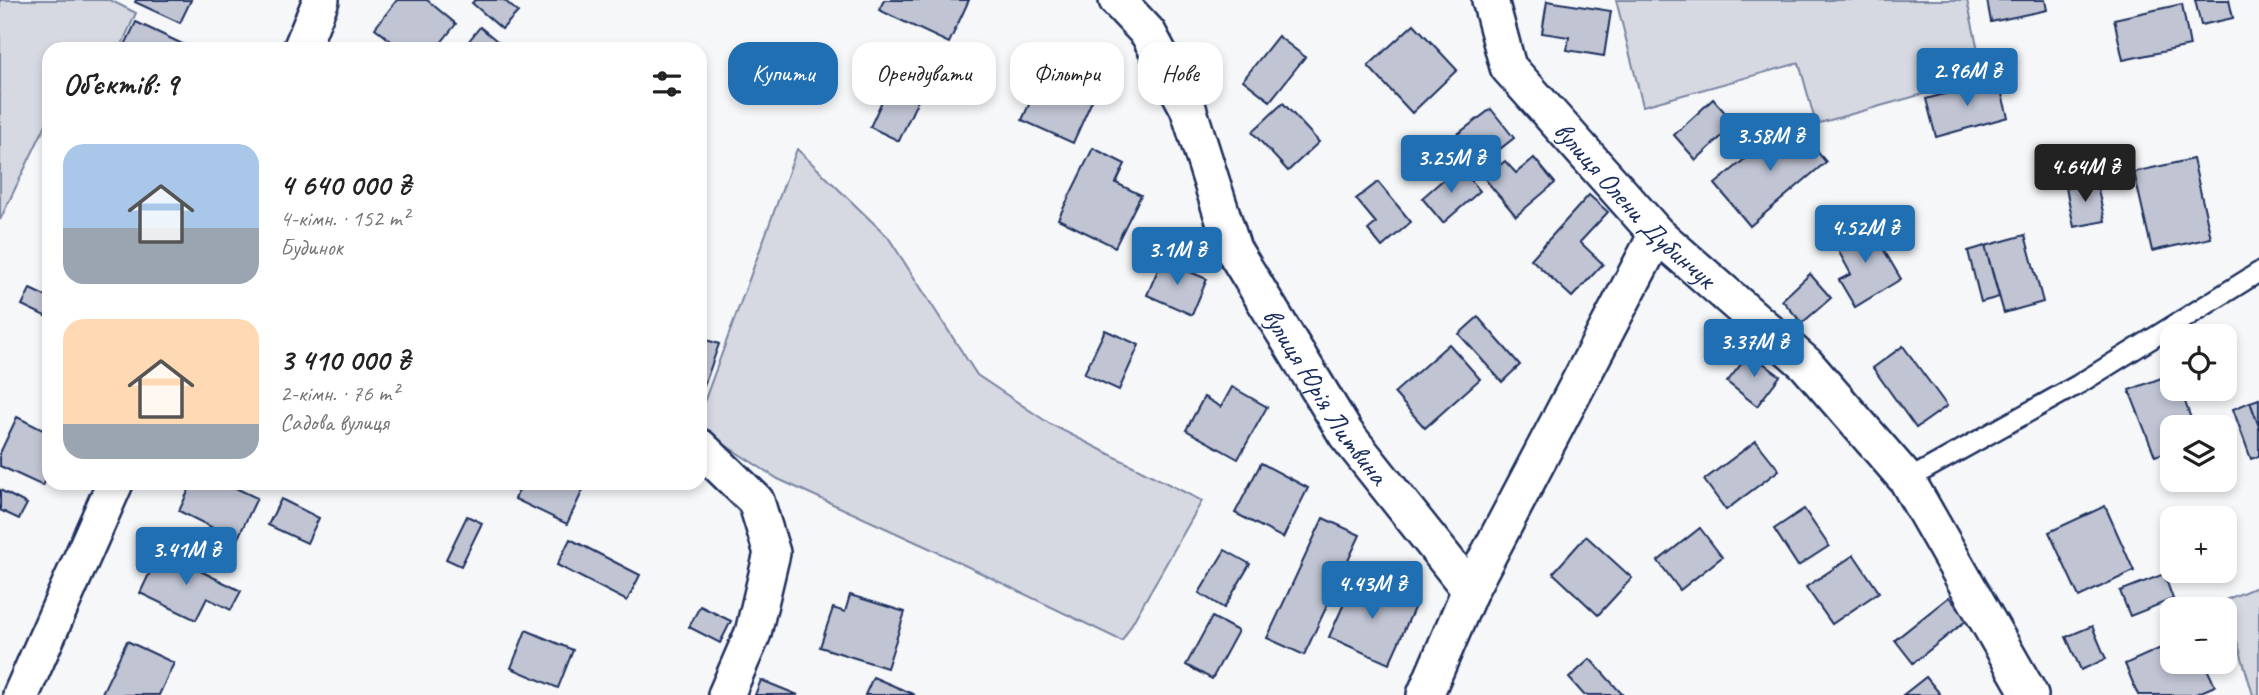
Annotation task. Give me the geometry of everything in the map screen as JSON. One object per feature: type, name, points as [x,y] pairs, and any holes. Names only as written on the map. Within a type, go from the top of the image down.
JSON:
[{"type":"street","points":[[304,42],[321,0]]},
{"type":"street","name":"вулиця Юрія Литвина","points":[[1117,0],[1147,33],[1188,108],[1233,249],[1346,434],[1471,590]]},
{"type":"street","name":"вулиця Олени Дубинчук","points":[[1490,0],[1508,67],[1657,234],[1806,364],[1907,480],[2030,695]]},
{"type":"street","points":[[1425,695],[1471,590],[1657,234]]},
{"type":"street","points":[[707,454],[756,501],[772,553],[752,633],[726,695]]},
{"type":"street","points":[[21,695],[112,490]]},
{"type":"lane","points":[[1907,480],[2080,384],[2259,272]]},
{"type":"shaded area","points":[[0,0],[110,0],[136,13],[123,42],[42,42],[42,133],[0,220]]},
{"type":"shaded area","points":[[1616,0],[1967,0],[1984,77],[1816,124],[1799,63],[1643,106]]},
{"type":"shaded area","points":[[797,149],[888,237],[977,375],[1050,424],[1202,501],[1122,641],[778,479],[707,433],[707,394]]},
{"type":"shaded area","points":[[2259,586],[2259,695],[2253,695],[2237,641],[2237,597],[2232,597]]},
{"type":"building","points":[[191,0],[180,23],[135,2]]},
{"type":"building","points":[[397,0],[427,0],[456,24],[442,42],[392,42],[375,28]]},
{"type":"building","points":[[475,0],[504,0],[518,12],[502,29],[472,3]]},
{"type":"building","points":[[884,0],[969,0],[949,42],[879,10]]},
{"type":"building","points":[[1987,0],[2045,0],[2047,10],[1991,22]]},
{"type":"building","points":[[2195,0],[2229,0],[2233,18],[2201,25]]},
{"type":"building","points":[[1547,1],[1611,11],[1604,56],[1567,50],[1569,37],[1542,33]]},
{"type":"building","points":[[2182,4],[2190,46],[2123,60],[2114,19]]},
{"type":"building","points":[[136,22],[178,42],[126,42]]},
{"type":"building","points":[[1414,24],[1457,70],[1412,113],[1368,66]]},
{"type":"building","points":[[480,27],[498,42],[468,42]]},
{"type":"building","points":[[1278,36],[1305,57],[1270,101],[1243,80]]},
{"type":"building","points":[[1998,79],[2008,117],[1936,137],[1926,99]]},
{"type":"building","points":[[1713,99],[1735,124],[1696,160],[1674,135]]},
{"type":"building","points":[[1283,103],[1319,142],[1288,171],[1252,132]]},
{"type":"building","points":[[880,105],[916,105],[899,141],[870,127]]},
{"type":"building","points":[[1029,105],[1090,105],[1073,143],[1022,120]]},
{"type":"building","points":[[1491,109],[1514,138],[1478,166],[1455,136]]},
{"type":"building","points":[[1791,120],[1826,162],[1750,226],[1715,184]]},
{"type":"building","points":[[1093,148],[1125,164],[1116,183],[1141,195],[1115,247],[1058,219]]},
{"type":"building","points":[[1534,158],[1555,183],[1516,216],[1484,178],[1505,161],[1516,173]]},
{"type":"building","points":[[2193,159],[2211,238],[2152,251],[2134,172]]},
{"type":"building","points":[[1459,166],[1480,191],[1443,223],[1422,198]]},
{"type":"building","points":[[2096,181],[2105,221],[2074,227],[2066,188]]},
{"type":"building","points":[[1378,182],[1411,222],[1382,247],[1368,230],[1376,223],[1356,199]]},
{"type":"building","points":[[1589,195],[1608,212],[1580,242],[1603,264],[1572,297],[1531,259]]},
{"type":"building","points":[[1868,223],[1901,279],[1855,307],[1839,280],[1851,274],[1834,243]]},
{"type":"building","points":[[2025,235],[2043,302],[2004,313],[1985,246]]},
{"type":"building","points":[[1985,246],[1999,297],[1981,302],[1968,251]]},
{"type":"building","points":[[1162,260],[1207,279],[1192,315],[1147,295]]},
{"type":"building","points":[[1810,274],[1831,298],[1802,323],[1782,300]]},
{"type":"building","points":[[30,289],[42,295],[42,315],[22,305]]},
{"type":"building","points":[[1478,317],[1520,365],[1502,382],[1459,334]]},
{"type":"building","points":[[1105,330],[1139,345],[1119,390],[1084,374]]},
{"type":"building","points":[[707,340],[719,344],[707,378]]},
{"type":"building","points":[[1449,344],[1480,379],[1425,428],[1394,393]]},
{"type":"building","points":[[1903,346],[1947,406],[1916,428],[1873,368]]},
{"type":"building","points":[[1750,353],[1780,376],[1757,406],[1727,382]]},
{"type":"building","points":[[2160,378],[2160,401],[2185,401],[2190,415],[2160,415],[2160,454],[2155,456],[2129,390]]},
{"type":"building","points":[[1232,387],[1267,407],[1238,459],[1186,430],[1204,397],[1221,407]]},
{"type":"building","points":[[2259,399],[2259,427],[2250,402]]},
{"type":"building","points":[[2250,402],[2259,427],[2259,456],[2251,459],[2233,409]]},
{"type":"building","points":[[17,417],[42,430],[42,486],[0,466],[0,453]]},
{"type":"building","points":[[1756,441],[1779,470],[1726,510],[1704,480]]},
{"type":"building","points":[[1261,463],[1308,488],[1283,538],[1235,513]]},
{"type":"building","points":[[0,490],[27,504],[19,519],[0,510]]},
{"type":"building","points":[[189,490],[240,490],[257,498],[237,540],[179,511]]},
{"type":"building","points":[[519,490],[583,490],[567,524],[515,499]]},
{"type":"building","points":[[281,499],[319,518],[307,543],[268,525]]},
{"type":"building","points":[[2105,506],[2134,571],[2079,597],[2049,532]]},
{"type":"building","points":[[1804,509],[1829,546],[1798,566],[1774,529]]},
{"type":"building","points":[[467,516],[482,523],[461,566],[446,559]]},
{"type":"building","points":[[1323,518],[1360,535],[1304,655],[1267,638]]},
{"type":"building","points":[[1700,528],[1722,557],[1680,590],[1658,561]]},
{"type":"building","points":[[1586,536],[1632,578],[1598,615],[1553,573]]},
{"type":"building","points":[[570,539],[640,575],[627,601],[557,565]]},
{"type":"building","points":[[1225,550],[1250,564],[1224,608],[1199,593]]},
{"type":"building","points":[[160,551],[241,591],[231,610],[207,598],[196,620],[140,593]]},
{"type":"building","points":[[1854,555],[1879,592],[1832,624],[1806,587]]},
{"type":"building","points":[[2160,576],[2160,583],[2167,583],[2172,597],[2160,597],[2160,604],[2130,616],[2120,591]]},
{"type":"building","points":[[1355,579],[1415,606],[1389,664],[1329,637]]},
{"type":"building","points":[[850,595],[905,612],[887,668],[820,647],[833,608],[845,612]]},
{"type":"building","points":[[1949,597],[1967,620],[1913,663],[1895,640]]},
{"type":"building","points":[[700,606],[731,621],[720,643],[689,627]]},
{"type":"building","points":[[1212,617],[1238,631],[1212,679],[1186,665]]},
{"type":"building","points":[[2092,626],[2106,659],[2081,670],[2066,637]]},
{"type":"building","points":[[526,630],[573,650],[558,688],[511,668]]},
{"type":"building","points":[[127,641],[174,663],[159,695],[101,695]]},
{"type":"building","points":[[2160,648],[2160,674],[2210,674],[2215,686],[2194,695],[2138,695],[2125,664]]},
{"type":"building","points":[[1590,659],[1623,695],[1584,695],[1569,678]]},
{"type":"building","points":[[873,677],[915,695],[865,695]]},
{"type":"building","points":[[1926,677],[1941,695],[1903,695]]},
{"type":"building","points":[[761,680],[798,695],[755,695]]}]
